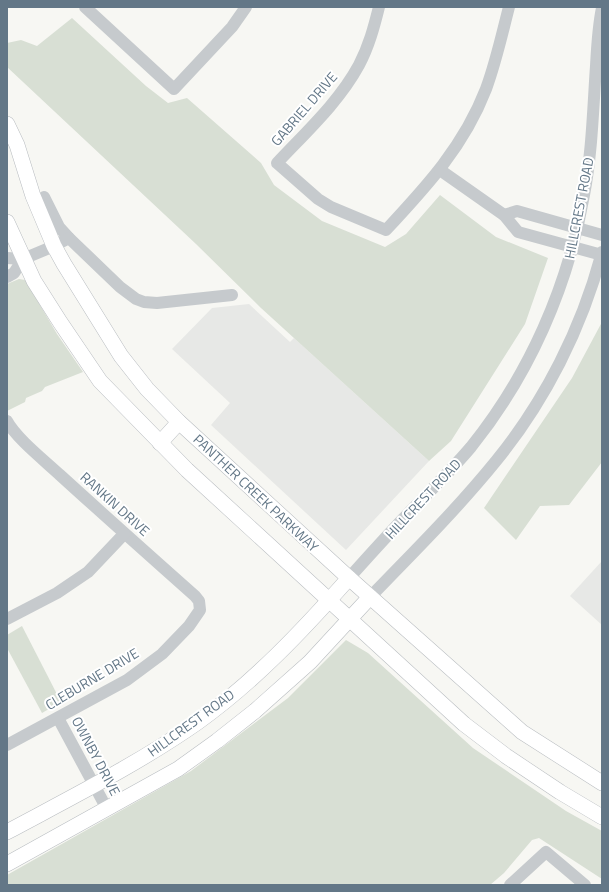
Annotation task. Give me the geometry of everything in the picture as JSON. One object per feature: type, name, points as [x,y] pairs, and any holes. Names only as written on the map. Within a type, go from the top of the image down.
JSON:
[{"type":"main road","name":"PANTHER CREEK PARKWAY","points":[[7,124],[17,145],[32,196],[54,246],[121,356],[147,389],[179,422],[349,578],[522,732],[602,783]]},
{"type":"main road","name":"PANTHER CREEK PARKWAY","points":[[7,222],[23,259],[41,292],[100,381],[160,442],[188,470],[329,601],[464,724],[560,792],[602,817]]},
{"type":"main road","points":[[160,442],[179,422]]},
{"type":"main road","name":"HILLCREST ROAD","points":[[7,832],[138,760],[199,721],[241,687],[287,646],[349,578]]},
{"type":"main road","name":"HILLCREST ROAD","points":[[7,864],[178,769],[222,737],[255,711],[310,662],[370,597]]},
{"type":"street","points":[[85,7],[174,89],[232,27],[246,7]]},
{"type":"street","name":"GABRIEL DRIVE","points":[[379,7],[370,39],[351,78],[329,107],[277,163],[318,200],[386,230],[440,170]]},
{"type":"street","points":[[509,7],[483,95],[462,136],[440,170],[504,215],[518,232],[573,248],[602,254]]},
{"type":"street","name":"HILLCREST ROAD","points":[[349,578],[401,521],[456,465],[471,447],[499,409],[523,369],[544,327],[562,284],[578,228],[589,167],[598,40],[602,8]]},
{"type":"street","points":[[44,197],[59,226],[120,287],[136,299],[144,302],[157,303],[232,295]]},
{"type":"street","points":[[504,215],[517,210],[602,234]]},
{"type":"street","points":[[7,258],[23,259],[70,238]]},
{"type":"street","name":"HILLCREST ROAD","points":[[370,597],[482,479],[525,422],[550,381],[571,338],[589,294],[602,254]]},
{"type":"street","points":[[7,277],[14,273],[23,259]]},
{"type":"street","name":"RANKIN DRIVE","points":[[7,420],[10,427],[33,450],[124,534],[195,596],[200,604],[200,610]]},
{"type":"street","points":[[7,619],[57,593],[88,572],[124,534]]},
{"type":"street","name":"CLEBURNE DRIVE","points":[[7,745],[127,680],[162,654],[189,626],[200,610]]},
{"type":"street","name":"OWNBY DRIVE","points":[[58,718],[107,809]]},
{"type":"street","points":[[510,885],[546,852],[585,885]]},
{"type":"shaded area","points":[[72,18],[146,86],[168,103],[187,98],[261,163],[274,185],[322,221],[385,247],[406,234],[440,195],[496,237],[548,258],[525,324],[451,441],[429,461],[261,308],[196,244],[7,67],[7,43],[21,40],[37,46]]},
{"type":"shaded area","points":[[19,279],[25,280],[57,334],[83,372],[45,387],[42,391],[26,398],[25,402],[7,411],[7,284]]},
{"type":"shaded area","points":[[249,304],[290,342],[294,338],[429,461],[346,550],[211,425],[230,403],[172,349],[212,308]]},
{"type":"shaded area","points":[[602,322],[602,462],[569,505],[540,506],[516,540],[484,508],[572,378]]},
{"type":"shaded area","points":[[602,561],[602,625],[570,596]]},
{"type":"shaded area","points":[[22,626],[61,702],[42,713],[7,648],[7,635]]},
{"type":"shaded area","points":[[346,640],[368,653],[473,748],[566,811],[602,831],[602,879],[539,838],[532,840],[504,873],[490,885],[7,885],[7,875],[191,771],[288,698]]}]
